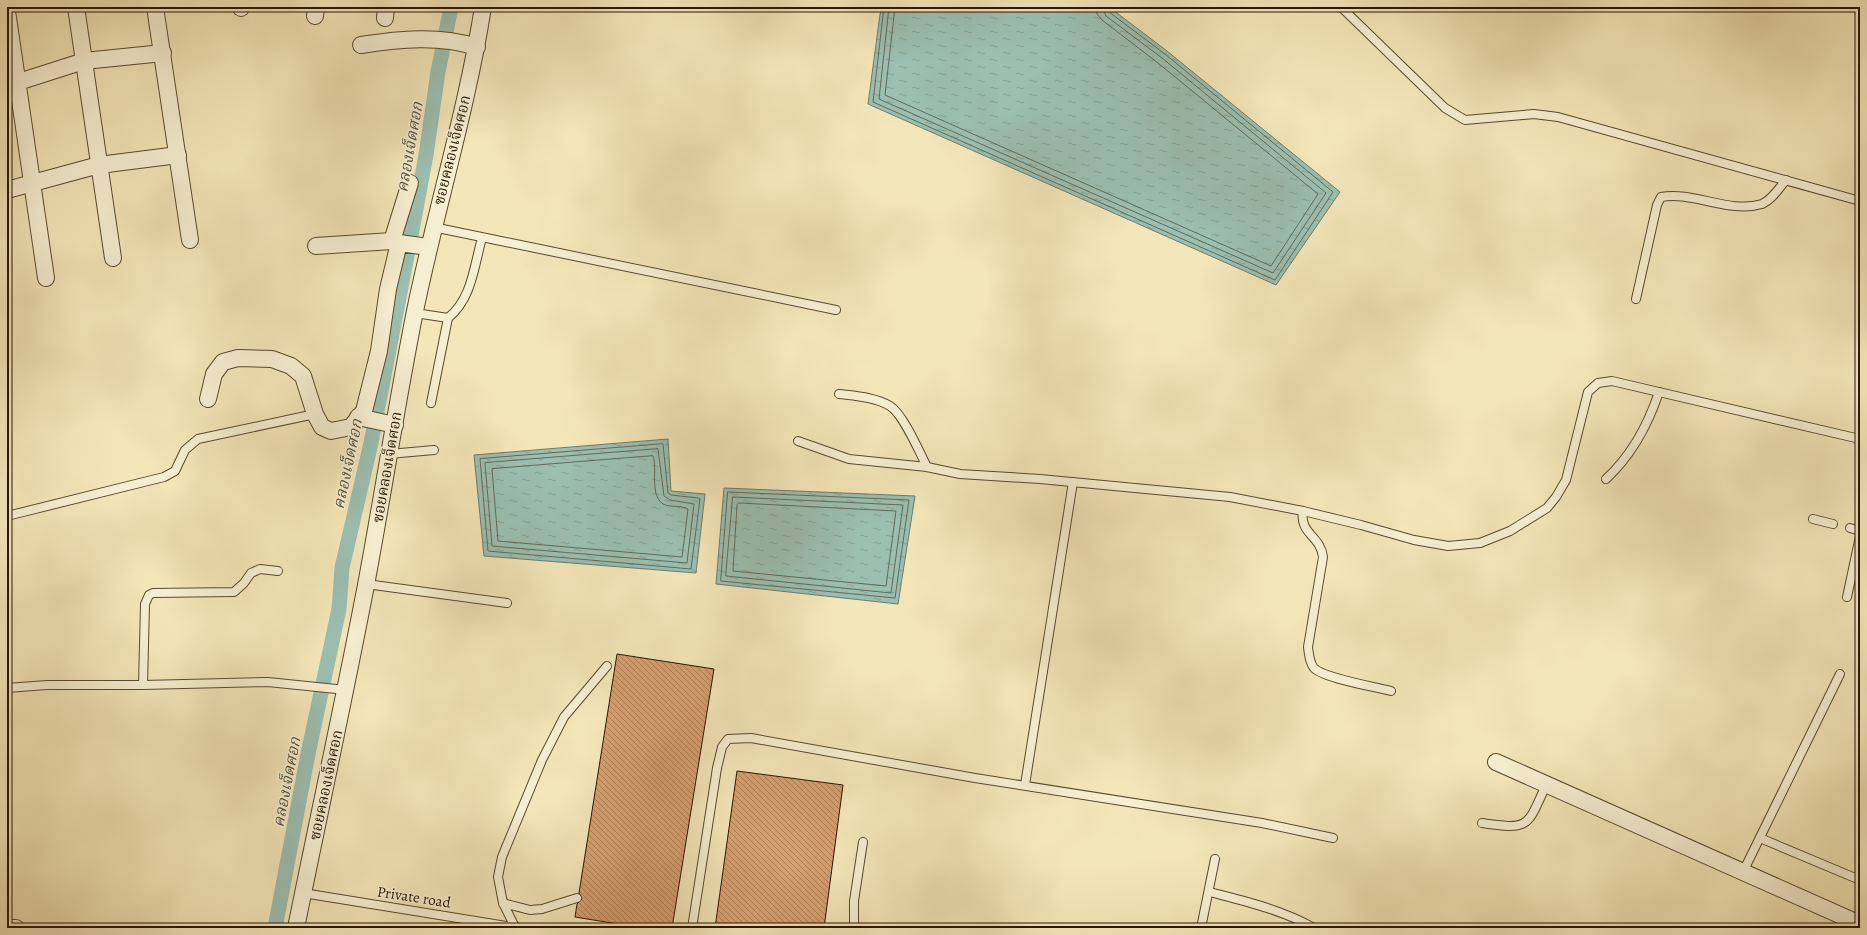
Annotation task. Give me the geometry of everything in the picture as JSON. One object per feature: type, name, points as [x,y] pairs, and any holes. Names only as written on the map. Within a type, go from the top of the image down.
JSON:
[{"type":"street","points":[[76,7],[113,258]]},
{"type":"street","points":[[155,7],[190,240]]},
{"type":"street","name":"ซอยคลองเจ็ดศอก","points":[[296,928],[346,690],[415,313],[408,244],[433,227],[470,45],[484,7]]},
{"type":"street","points":[[7,11],[12,84],[32,184],[46,278]]},
{"type":"street","points":[[361,44],[391,40],[422,39],[470,45]]},
{"type":"street","points":[[12,84],[84,61],[163,53]]},
{"type":"street","points":[[7,190],[99,165],[178,155]]},
{"type":"street","points":[[363,419],[379,351],[388,289],[408,244],[410,183]]},
{"type":"street","points":[[316,246],[408,244]]},
{"type":"street","points":[[208,398],[214,374],[223,362],[238,358],[272,359],[291,366],[303,376],[315,414],[322,427],[331,430],[351,427],[363,419],[394,425]]},
{"type":"street","points":[[1496,762],[1860,924]]},
{"type":"street","points":[[7,928],[16,928]]},
{"type":"lane","points":[[1341,7],[1445,108],[1465,120],[1534,114],[1558,117],[1860,201]]},
{"type":"lane","points":[[1636,299],[1656,205],[1661,197],[1673,195],[1731,205],[1747,206],[1763,203],[1773,196],[1786,180]]},
{"type":"lane","points":[[433,227],[836,310]]},
{"type":"lane","points":[[431,403],[448,318],[462,304],[467,295],[482,238]]},
{"type":"lane","points":[[415,313],[448,318]]},
{"type":"lane","points":[[798,441],[849,459],[927,467],[960,474],[1073,482],[1230,497],[1361,525],[1414,540],[1448,546],[1480,544],[1510,531],[1547,508],[1556,498],[1566,480],[1588,392],[1598,383],[1612,381],[1860,440]]},
{"type":"lane","points":[[1606,479],[1620,466],[1634,448],[1653,412],[1659,392]]},
{"type":"lane","points":[[839,394],[873,399],[890,406],[901,416],[927,467]]},
{"type":"lane","points":[[7,516],[164,477],[175,471],[185,450],[198,439],[315,414]]},
{"type":"lane","points":[[389,454],[434,450]]},
{"type":"lane","points":[[1025,785],[1073,482]]},
{"type":"lane","points":[[1303,512],[1302,519],[1304,527],[1318,542],[1322,550],[1323,557],[1308,647],[1310,660],[1315,668],[1331,676],[1391,691]]},
{"type":"lane","points":[[1813,519],[1833,524]]},
{"type":"lane","points":[[1850,528],[1860,531]]},
{"type":"lane","points":[[1846,597],[1860,536]]},
{"type":"lane","points":[[142,685],[144,604],[149,595],[153,593],[234,592],[244,583],[251,573],[260,569],[278,571]]},
{"type":"lane","points":[[366,584],[507,602]]},
{"type":"lane","points":[[517,928],[503,903],[498,877],[502,857],[542,760],[564,717],[607,666]]},
{"type":"lane","points":[[1743,872],[1840,674]]},
{"type":"lane","points":[[7,688],[47,685],[142,685],[268,682],[346,690]]},
{"type":"lane","points":[[692,928],[717,768],[722,748],[728,739],[751,738],[975,778],[1262,824],[1332,838]]},
{"type":"lane","points":[[1482,823],[1512,828],[1525,824],[1532,815],[1546,785]]},
{"type":"lane","points":[[1760,838],[1860,880]]},
{"type":"lane","points":[[854,928],[854,901],[863,842]]},
{"type":"lane","points":[[1201,928],[1216,859]]},
{"type":"lane","points":[[1210,892],[1276,912],[1303,922],[1314,928]]},
{"type":"lane","name":"Private road","points":[[303,893],[517,928]]},
{"type":"lane","points":[[503,903],[530,910],[542,909],[577,898]]},
{"type":"water","points":[[881,7],[1109,7],[1167,51],[1340,192],[1276,285],[868,104]]},
{"type":"water","points":[[668,439],[671,491],[705,494],[696,573],[484,556],[474,455]]},
{"type":"water","points":[[724,488],[915,496],[898,604],[716,584]]},
{"type":"building","points":[[617,654],[714,669],[672,928],[643,928],[575,917],[577,904],[582,899],[579,893]]},
{"type":"building","points":[[737,771],[843,785],[824,928],[715,928]]},
{"type":"waterway","name":"คลองเจ็ดศอก","points":[[275,928],[308,754],[339,609],[342,568],[371,443],[412,230],[426,155],[438,72],[451,7]]}]
